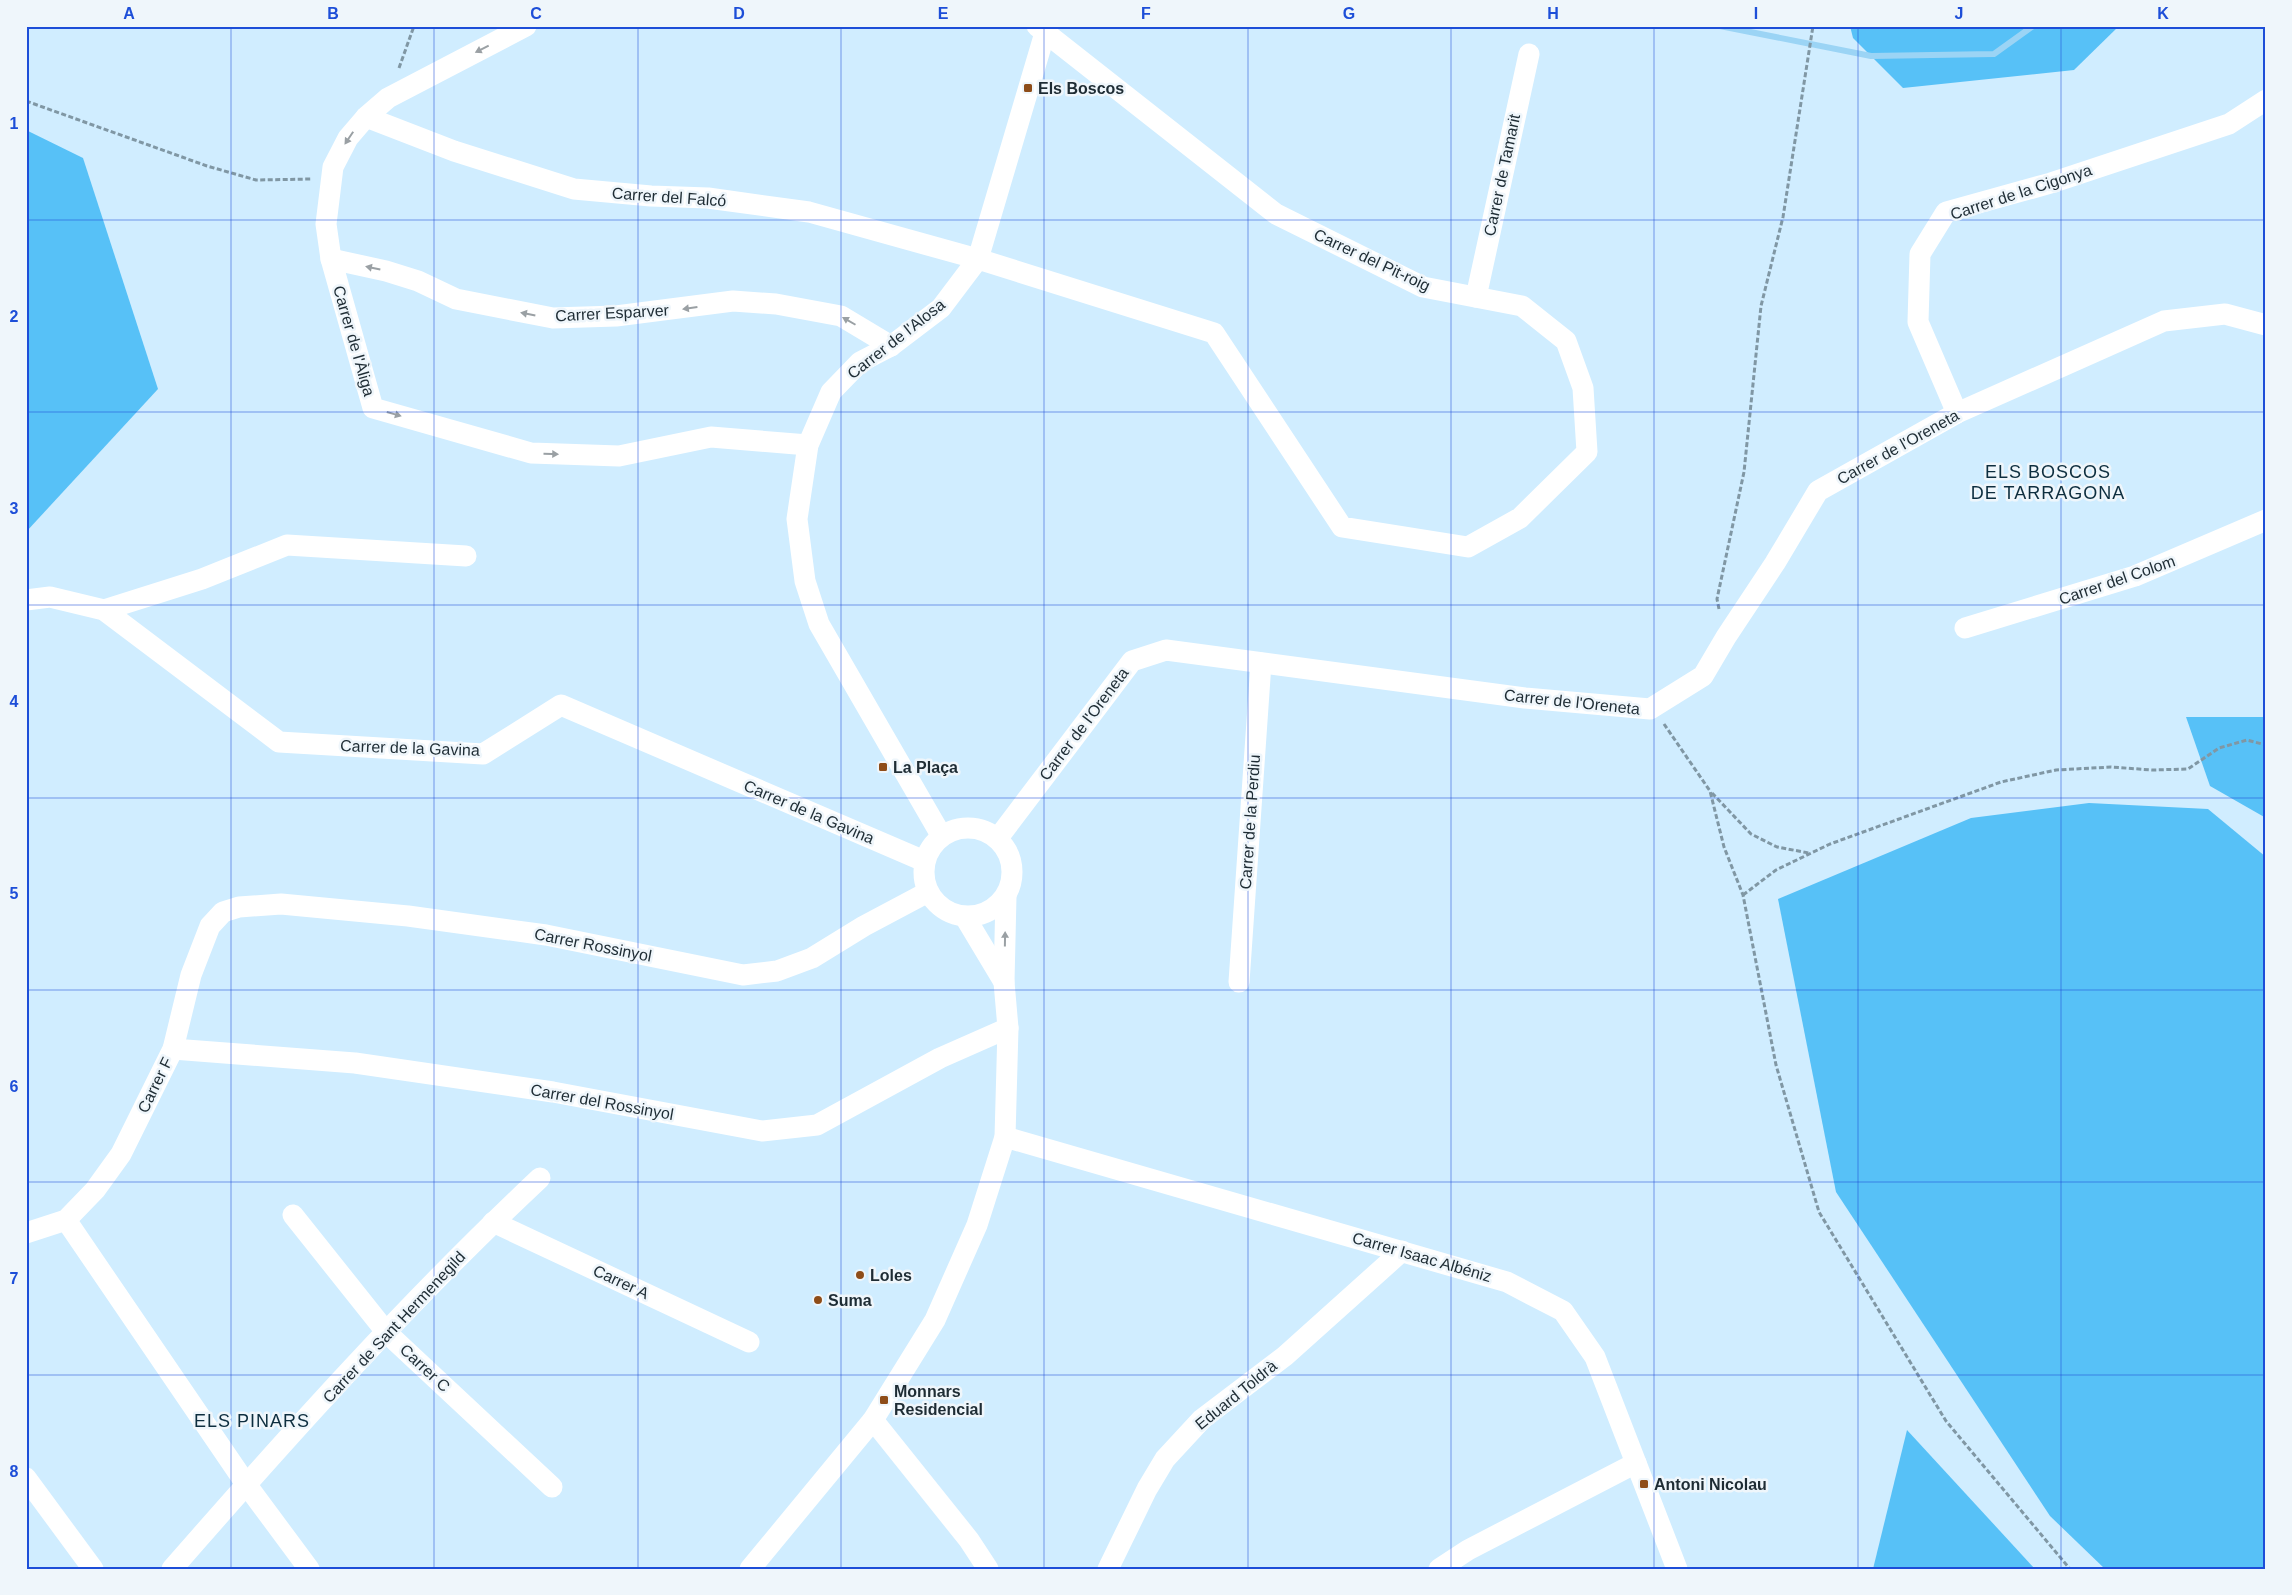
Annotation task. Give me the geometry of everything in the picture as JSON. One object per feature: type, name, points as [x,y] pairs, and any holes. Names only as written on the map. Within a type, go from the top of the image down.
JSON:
[{"type":"street","name":"Carrer de l'Àliga","points":[[526,26],[388,98],[366,117],[348,138],[333,167],[326,224],[331,259],[373,408],[531,454],[620,456],[711,437],[808,446]]},
{"type":"street","name":"Carrer de l'Alosa","points":[[941,835],[820,624],[805,581],[796,519],[808,446],[831,392],[860,362],[891,346],[941,308],[978,259],[1043,29]]},
{"type":"street","name":"Carrer del Pit-roig","points":[[978,259],[1214,333],[1342,527],[1468,547],[1520,518],[1587,452],[1583,388],[1566,341],[1522,306],[1423,288],[1276,214],[1043,29]]},
{"type":"street","name":"Carrer de Tamarit","points":[[1476,297],[1529,54]]},
{"type":"street","name":"Carrer de la Cigonya","points":[[1957,414],[1918,322],[1920,254],[1946,212],[2051,183],[2228,124],[2266,100]]},
{"type":"street","name":"Carrer del Falcó","points":[[366,117],[454,151],[574,189],[651,196],[708,198],[809,212],[978,259]]},
{"type":"street","name":"Carrer Esparver","points":[[331,259],[402,276],[456,299],[553,318],[616,316],[733,301],[776,304],[841,316],[891,346]]},
{"type":"street","name":"Carrer de l'Oreneta","points":[[998,838],[1132,661],[1166,650],[1524,698],[1650,709],[1703,676],[1818,491],[1957,414],[2164,321],[2225,314],[2266,325]]},
{"type":"street","name":"Carrer del Colom","points":[[1965,628],[2135,576],[2266,520]]},
{"type":"street","points":[[104,610],[202,579],[287,545],[466,556]]},
{"type":"street","name":"Carrer de la Gavina","points":[[26,600],[50,597],[104,610],[279,742],[483,754],[561,705],[924,861]]},
{"type":"street","name":"Carrer de la Perdiu","points":[[1239,982],[1261,663]]},
{"type":"street","points":[[750,1569],[873,1420],[935,1320],[957,1274],[977,1225],[1005,1137],[1008,1028],[1004,982],[1006,896],[1012,881],[1012,866],[1007,851],[998,838],[984,830],[969,827],[954,829],[941,835],[931,846],[924,861],[923,877],[928,892],[943,909],[965,917],[980,915],[994,908],[1006,896]]},
{"type":"street","name":"Carrer Rossinyol","points":[[239,907],[281,904],[408,916],[546,934],[743,975],[777,971],[812,958],[864,926],[928,892]]},
{"type":"street","name":"Carrer F","points":[[26,1233],[66,1220],[95,1190],[121,1154],[173,1049],[191,975],[210,926],[223,912],[239,907]]},
{"type":"street","points":[[965,917],[1004,982]]},
{"type":"street","name":"Carrer del Rossinyol","points":[[173,1049],[355,1063],[553,1092],[762,1131],[817,1125],[940,1058],[1008,1028]]},
{"type":"street","name":"Carrer Isaac Albéniz","points":[[1005,1137],[1507,1282],[1563,1311],[1594,1357],[1677,1569]]},
{"type":"street","name":"Carrer de Sant Hermenegild","points":[[172,1569],[246,1484],[388,1333],[493,1222],[540,1178]]},
{"type":"street","name":"Carrer C","points":[[293,1215],[388,1333],[552,1487]]},
{"type":"street","points":[[66,1220],[246,1484],[309,1569]]},
{"type":"street","name":"Carrer A","points":[[493,1222],[749,1342]]},
{"type":"street","name":"Eduard Toldrà","points":[[1108,1569],[1147,1489],[1165,1458],[1202,1419],[1285,1356],[1402,1251]]},
{"type":"street","points":[[873,1420],[969,1540],[988,1569]]},
{"type":"street","points":[[1439,1569],[1468,1550],[1636,1462]]},
{"type":"street","points":[[26,1478],[93,1569]]},
{"type":"path","points":[[388,98],[414,26]]},
{"type":"path","points":[[1726,637],[1717,599],[1744,472],[1761,306],[1783,217],[1812,26]]},
{"type":"path","points":[[26,102],[207,166],[256,180],[332,178]]},
{"type":"path","points":[[1650,709],[1670,730],[1710,791],[1751,834],[1777,847],[1810,854]]},
{"type":"path","points":[[1743,895],[1776,870],[1810,854],[1882,824],[2001,782],[2056,770],[2110,767],[2152,770],[2188,769],[2220,748],[2247,740],[2266,745]]},
{"type":"path","points":[[1710,791],[1724,846],[1743,895],[1776,1065],[1819,1212],[1946,1421],[2070,1569]]},
{"type":"shaded area","points":[[1850,26],[2119,26],[2074,70],[1903,88],[1853,38]]},
{"type":"shaded area","points":[[26,130],[83,158],[158,389],[26,532]]},
{"type":"shaded area","points":[[2186,717],[2266,717],[2266,818],[2210,786]]},
{"type":"shaded area","points":[[2089,803],[2208,809],[2266,857],[2266,1569],[2105,1569],[2050,1516],[1836,1192],[1778,899],[1971,818]]},
{"type":"shaded area","points":[[1907,1430],[2035,1569],[1873,1569]]},
{"type":"waterway","points":[[1720,26],[1871,56],[1994,54],[2033,26]]},
{"type":"place","name":"Els Boscos","points":[[1028,88]]},
{"type":"place","name":"La Plaça","points":[[883,767]]},
{"type":"place","name":"Loles","points":[[860,1275]]},
{"type":"place","name":"Suma","points":[[818,1300]]},
{"type":"place","name":"Monnars Residencial","points":[[884,1400]]},
{"type":"place","name":"Antoni Nicolau","points":[[1644,1484]]},
{"type":"district","name":"ELS BOSCOS DE TARRAGONA","points":[[2048,482]]},
{"type":"district","name":"ELS PINARS","points":[[252,1421]]}]
